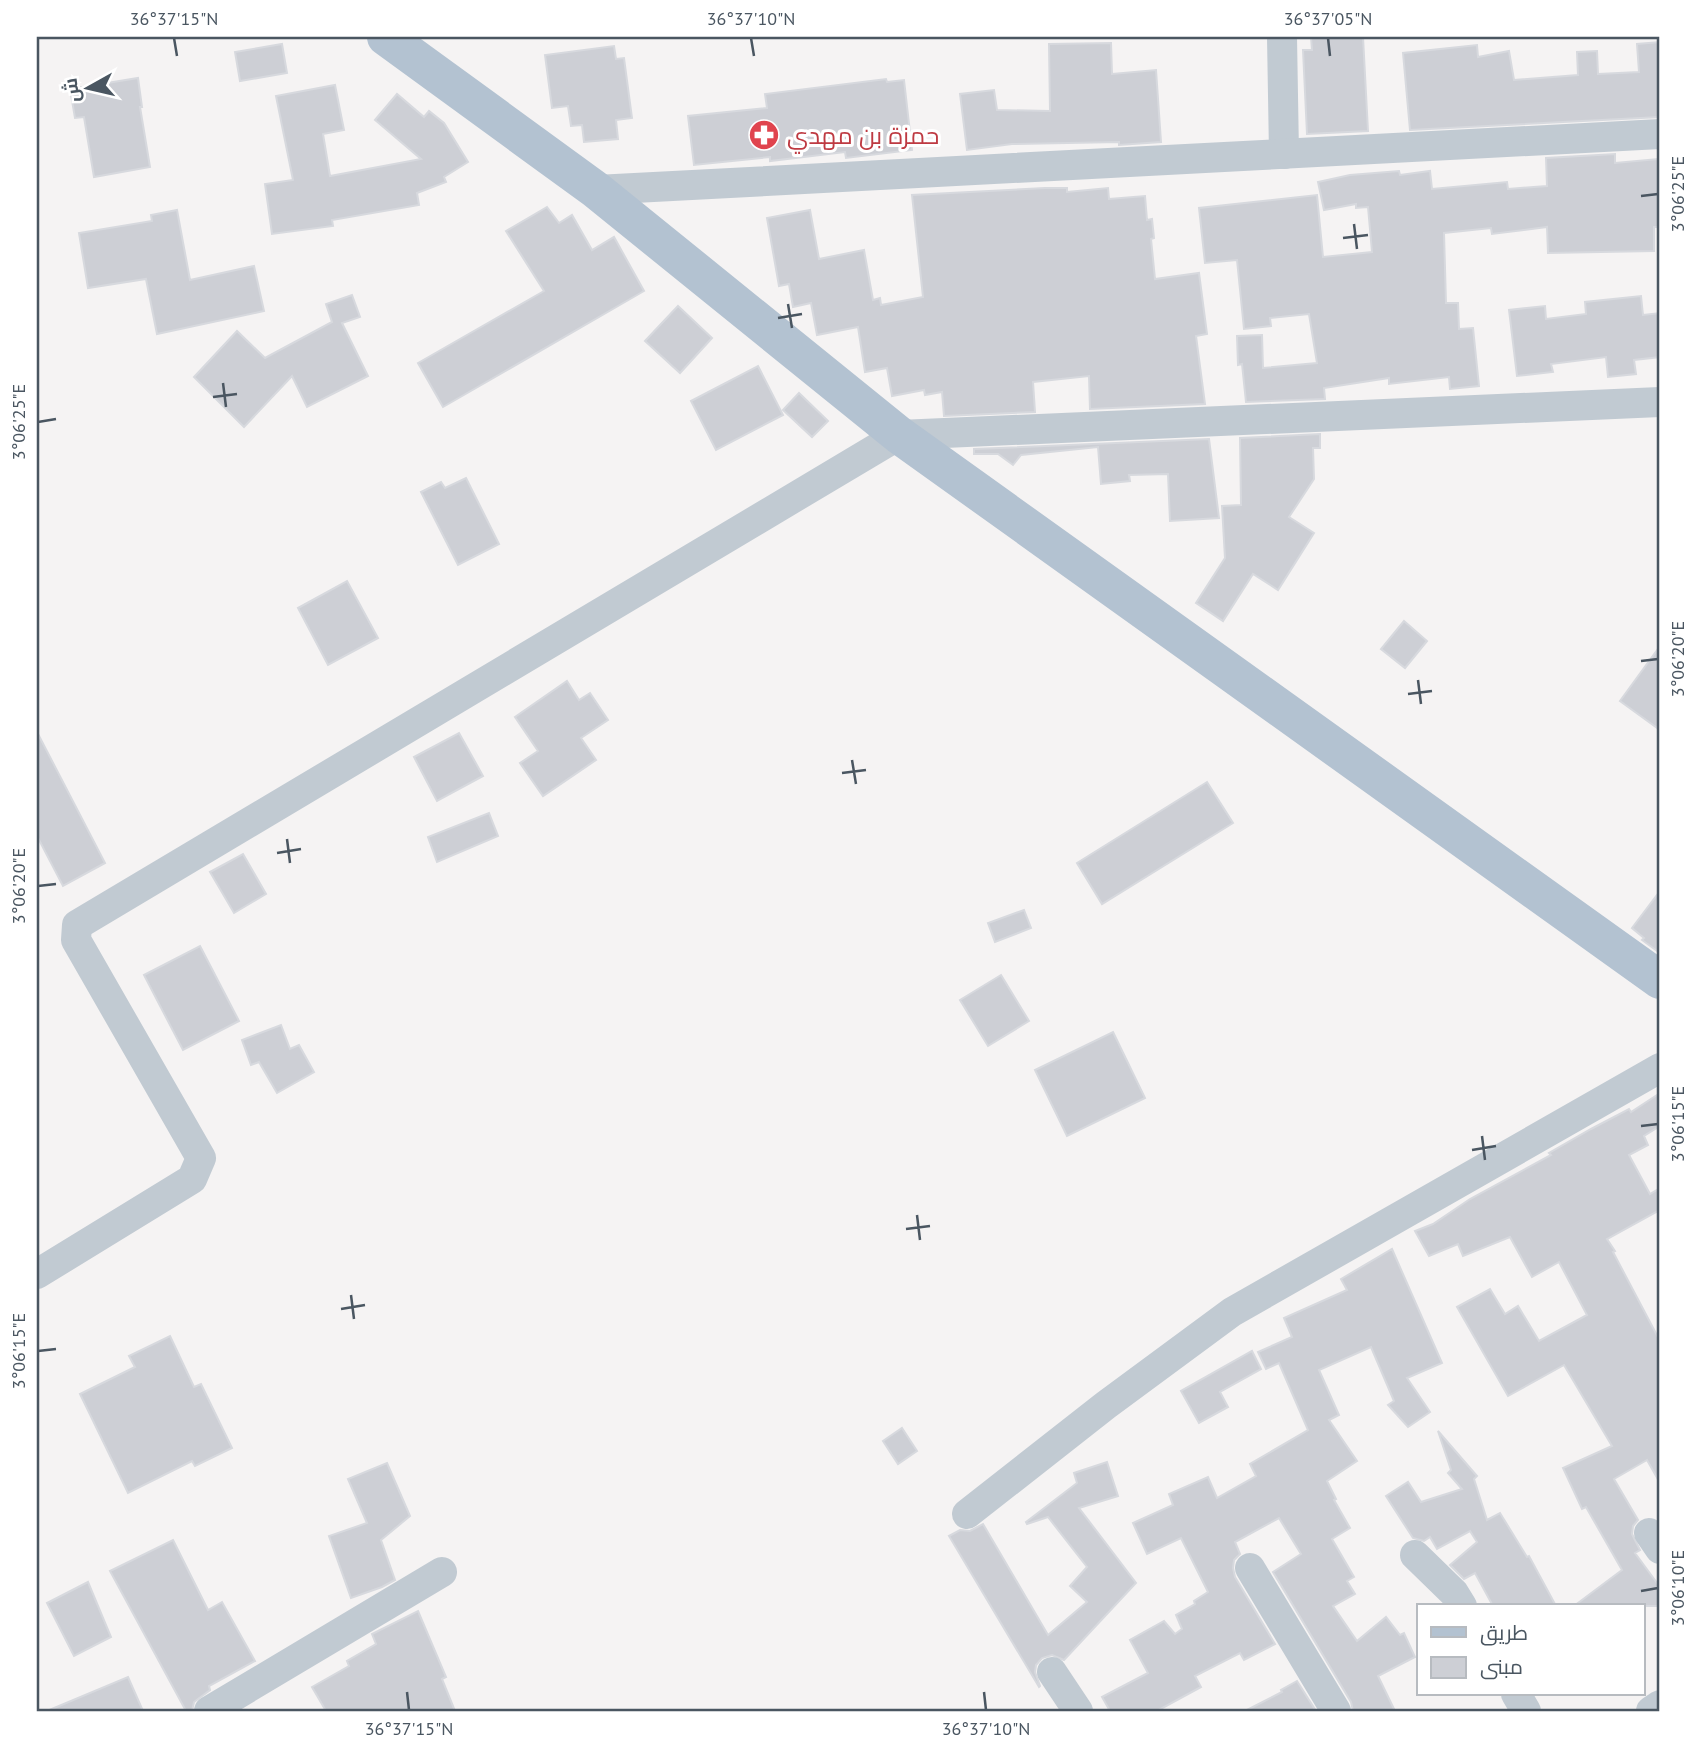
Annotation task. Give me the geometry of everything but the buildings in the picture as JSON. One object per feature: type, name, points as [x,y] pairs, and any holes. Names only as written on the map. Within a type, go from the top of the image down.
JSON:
[{"type":"main road","points":[[386,37],[596,190],[899,435],[1660,980]]},
{"type":"street","points":[[1282,37],[1284,154]]},
{"type":"street","points":[[596,190],[1660,134]]},
{"type":"street","points":[[37,1273],[192,1179],[201,1158],[76,940],[77,925],[899,435],[1660,402]]},
{"type":"street","points":[[967,1514],[1232,1311],[1660,1068]]},
{"type":"street","points":[[1415,1555],[1454,1593],[1461,1604]]},
{"type":"street","points":[[1250,1568],[1336,1711]]},
{"type":"street","points":[[209,1711],[442,1572]]},
{"type":"street","points":[[1052,1672],[1078,1711]]},
{"type":"street","points":[[1651,1711],[1660,1705]]},
{"type":"place","name":"حمزة بن مهدي","points":[[764,135]]}]
